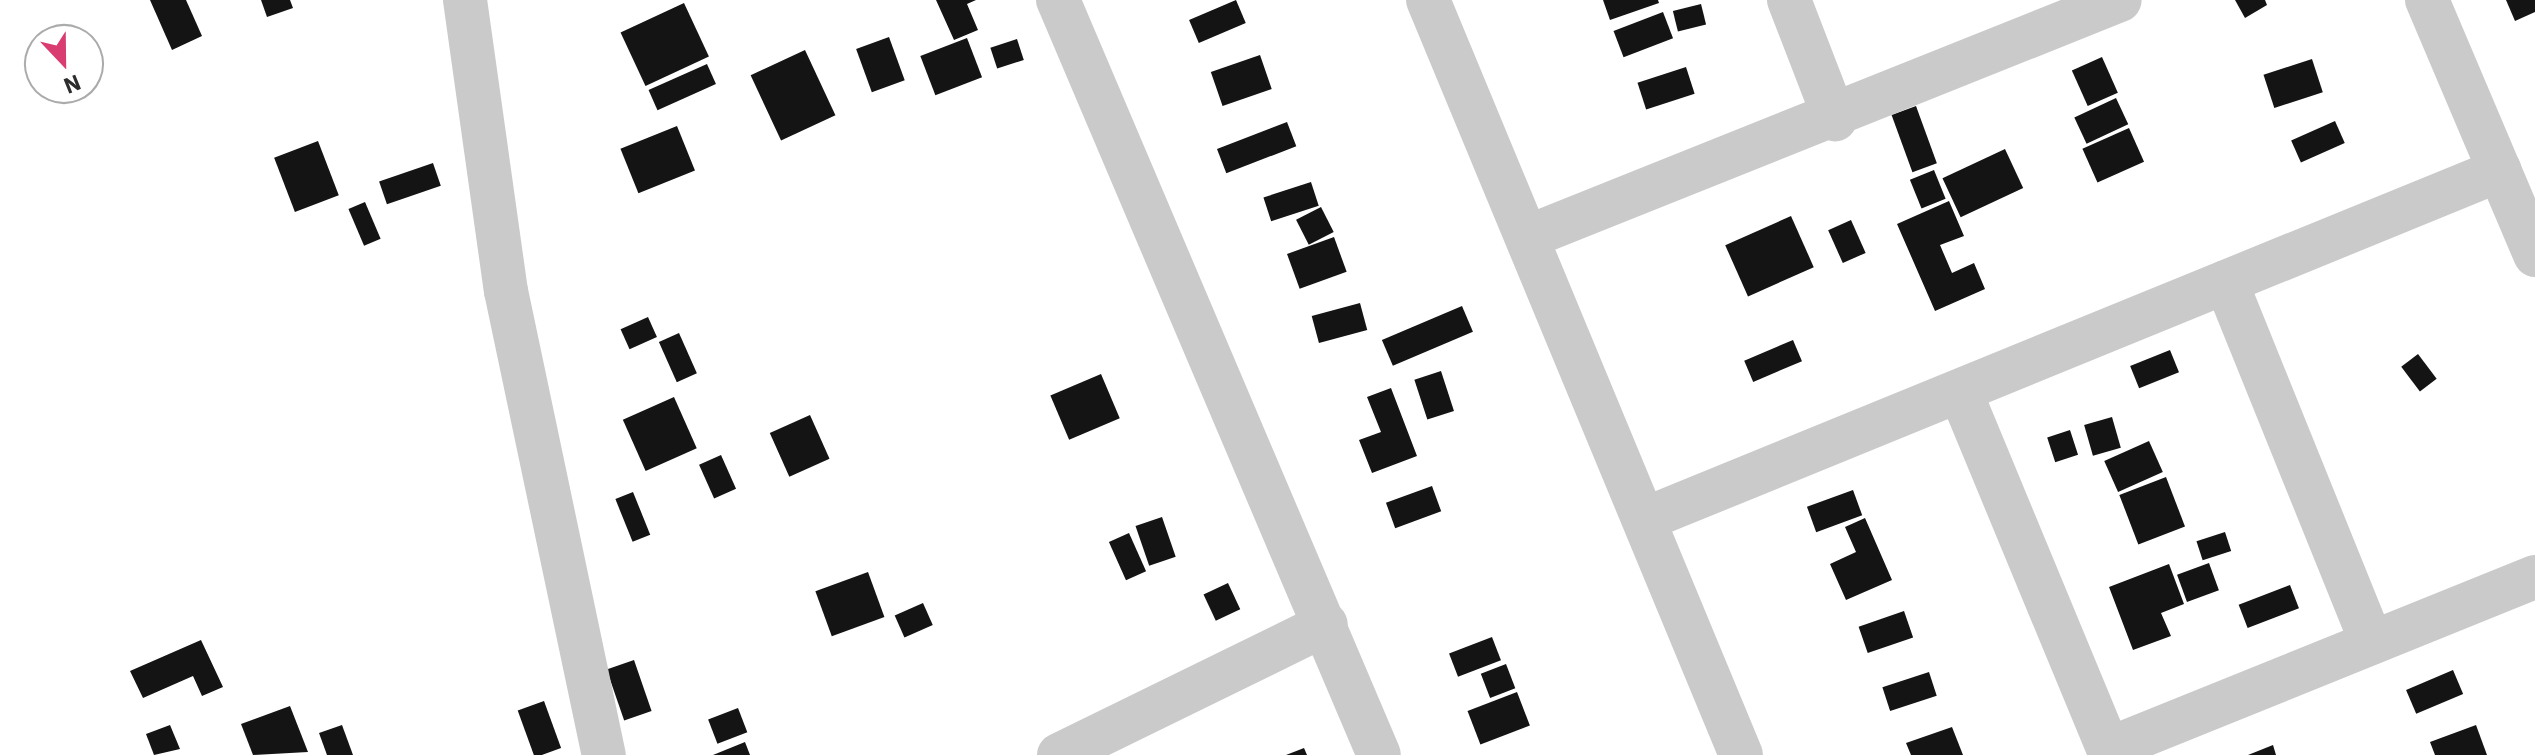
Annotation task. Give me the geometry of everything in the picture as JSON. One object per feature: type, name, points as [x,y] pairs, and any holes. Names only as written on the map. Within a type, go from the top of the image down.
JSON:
[{"type":"street","points":[[465,0],[506,291],[604,755]]},
{"type":"street","points":[[1058,0],[1326,624],[1379,755]]},
{"type":"street","points":[[1428,0],[1530,236],[1741,755]]},
{"type":"street","points":[[1789,0],[1835,119]]},
{"type":"street","points":[[1530,236],[1835,119],[2120,0]]},
{"type":"street","points":[[2427,0],[2535,255]]},
{"type":"street","points":[[1645,519],[2500,170]]},
{"type":"street","points":[[2226,282],[2372,643]]},
{"type":"street","points":[[1960,391],[2110,752],[2535,577]]},
{"type":"street","points":[[1059,755],[1326,624]]},
{"type":"building","points":[[150,0],[186,0],[202,36],[172,50]]},
{"type":"building","points":[[261,0],[290,0],[293,8],[267,17]]},
{"type":"building","points":[[936,0],[976,0],[967,4],[978,30],[954,40]]},
{"type":"building","points":[[1236,0],[1246,23],[1199,43],[1189,20]]},
{"type":"building","points":[[1603,0],[1658,0],[1659,3],[1610,20]]},
{"type":"building","points":[[2235,0],[2265,0],[2267,5],[2245,18]]},
{"type":"building","points":[[2506,0],[2535,0],[2535,12],[2515,21]]},
{"type":"building","points":[[684,3],[709,56],[645,86],[621,33]]},
{"type":"building","points":[[1701,4],[1706,24],[1678,31],[1673,11]]},
{"type":"building","points":[[1663,12],[1673,38],[1624,57],[1614,31]]},
{"type":"building","points":[[889,37],[905,80],[872,92],[856,49]]},
{"type":"building","points":[[967,38],[982,77],[935,95],[920,56]]},
{"type":"building","points":[[1017,39],[1024,60],[997,69],[990,48]]},
{"type":"building","points":[[805,50],[835,115],[781,141],[751,75]]},
{"type":"building","points":[[1260,55],[1272,89],[1223,106],[1211,72]]},
{"type":"building","points":[[2102,57],[2118,93],[2088,106],[2072,70]]},
{"type":"building","points":[[2312,59],[2323,92],[2274,108],[2263,75]]},
{"type":"building","points":[[707,64],[716,84],[657,110],[649,90]]},
{"type":"building","points":[[1686,67],[1695,94],[1646,109],[1637,83]]},
{"type":"building","points":[[2116,98],[2128,124],[2087,144],[2074,117]]},
{"type":"building","points":[[1916,106],[1937,163],[1912,172],[1892,115]]},
{"type":"building","points":[[2335,121],[2345,143],[2301,162],[2291,141]]},
{"type":"building","points":[[1287,122],[1296,146],[1226,173],[1217,149]]},
{"type":"building","points":[[677,126],[695,171],[638,193],[620,149]]},
{"type":"building","points":[[2129,128],[2144,162],[2097,183],[2082,149]]},
{"type":"building","points":[[318,141],[339,195],[295,212],[274,158]]},
{"type":"building","points":[[2005,149],[2023,188],[1961,217],[1942,178]]},
{"type":"building","points":[[433,163],[441,186],[387,204],[379,182]]},
{"type":"building","points":[[1934,170],[1946,199],[1922,208],[1910,180]]},
{"type":"building","points":[[1311,182],[1319,206],[1271,221],[1263,197]]},
{"type":"building","points":[[1949,201],[1964,236],[1940,245],[1952,273],[1974,263],[1985,289],[1935,311],[1897,224]]},
{"type":"building","points":[[365,202],[381,239],[364,246],[348,209]]},
{"type":"building","points":[[1321,207],[1334,232],[1309,245],[1296,220]]},
{"type":"building","points":[[1791,216],[1814,267],[1748,296],[1725,245]]},
{"type":"building","points":[[1851,220],[1866,253],[1843,263],[1828,230]]},
{"type":"building","points":[[1334,237],[1347,272],[1300,289],[1287,254]]},
{"type":"building","points":[[1360,303],[1367,330],[1319,343],[1312,316]]},
{"type":"building","points":[[1462,306],[1473,332],[1393,366],[1382,340]]},
{"type":"building","points":[[648,317],[657,337],[630,349],[621,329]]},
{"type":"building","points":[[679,333],[697,373],[677,382],[659,342]]},
{"type":"building","points":[[1793,340],[1802,361],[1753,382],[1744,361]]},
{"type":"building","points":[[2170,350],[2179,372],[2139,388],[2130,366]]},
{"type":"building","points":[[2418,354],[2437,379],[2420,391],[2401,367]]},
{"type":"building","points":[[1441,371],[1454,411],[1427,420],[1414,380]]},
{"type":"building","points":[[1101,374],[1120,418],[1069,440],[1050,395]]},
{"type":"building","points":[[1391,388],[1417,456],[1372,473],[1359,440],[1381,432],[1367,397]]},
{"type":"building","points":[[674,397],[697,448],[646,471],[623,420]]},
{"type":"building","points":[[810,415],[830,459],[789,477],[770,433]]},
{"type":"building","points":[[2112,417],[2121,448],[2093,456],[2084,425]]},
{"type":"building","points":[[2070,430],[2078,455],[2055,462],[2047,437]]},
{"type":"building","points":[[2149,441],[2163,472],[2118,492],[2104,461]]},
{"type":"building","points":[[721,455],[736,489],[714,499],[699,465]]},
{"type":"building","points":[[2166,477],[2185,526],[2138,544],[2119,495]]},
{"type":"building","points":[[1432,486],[1441,511],[1395,528],[1386,503]]},
{"type":"building","points":[[1853,490],[1862,515],[1816,532],[1807,507]]},
{"type":"building","points":[[633,492],[650,535],[633,542],[615,499]]},
{"type":"building","points":[[1162,517],[1176,557],[1149,566],[1136,526]]},
{"type":"building","points":[[1865,518],[1892,580],[1846,600],[1830,564],[1856,552],[1845,527]]},
{"type":"building","points":[[2225,532],[2231,551],[2203,560],[2196,541]]},
{"type":"building","points":[[1129,533],[1146,571],[1126,580],[1109,542]]},
{"type":"building","points":[[2209,563],[2219,590],[2187,602],[2177,575]]},
{"type":"building","points":[[2169,564],[2184,604],[2161,613],[2171,636],[2133,650],[2109,587]]},
{"type":"building","points":[[868,572],[884,617],[832,636],[815,591]]},
{"type":"building","points":[[1228,583],[1240,609],[1216,621],[1204,594]]},
{"type":"building","points":[[2290,585],[2299,608],[2248,628],[2239,605]]},
{"type":"building","points":[[923,603],[933,625],[904,638],[895,616]]},
{"type":"building","points":[[1904,611],[1913,637],[1868,653],[1859,627]]},
{"type":"building","points":[[1492,637],[1501,660],[1458,677],[1449,653]]},
{"type":"building","points":[[201,640],[223,687],[202,696],[193,676],[143,698],[130,671]]},
{"type":"building","points":[[634,660],[652,711],[624,720],[607,669]]},
{"type":"building","points":[[1506,664],[1515,688],[1490,698],[1481,674]]},
{"type":"building","points":[[2453,670],[2463,694],[2416,714],[2406,690]]},
{"type":"building","points":[[1929,672],[1937,696],[1890,711],[1882,687]]},
{"type":"building","points":[[1517,692],[1530,726],[1480,745],[1468,711]]},
{"type":"building","points":[[544,701],[561,748],[534,755],[518,711]]},
{"type":"building","points":[[290,706],[308,752],[253,755],[241,724]]},
{"type":"building","points":[[738,708],[747,732],[717,744],[708,719]]},
{"type":"building","points":[[170,725],[180,749],[154,755],[146,734]]},
{"type":"building","points":[[342,725],[353,755],[327,755],[319,733]]},
{"type":"building","points":[[2476,725],[2487,755],[2435,755],[2430,742]]},
{"type":"building","points":[[1952,727],[1963,755],[1911,755],[1906,743]]},
{"type":"building","points":[[745,742],[750,755],[713,755]]},
{"type":"building","points":[[2273,745],[2276,755],[2248,755]]},
{"type":"building","points":[[1304,748],[1307,755],[1286,755]]}]
